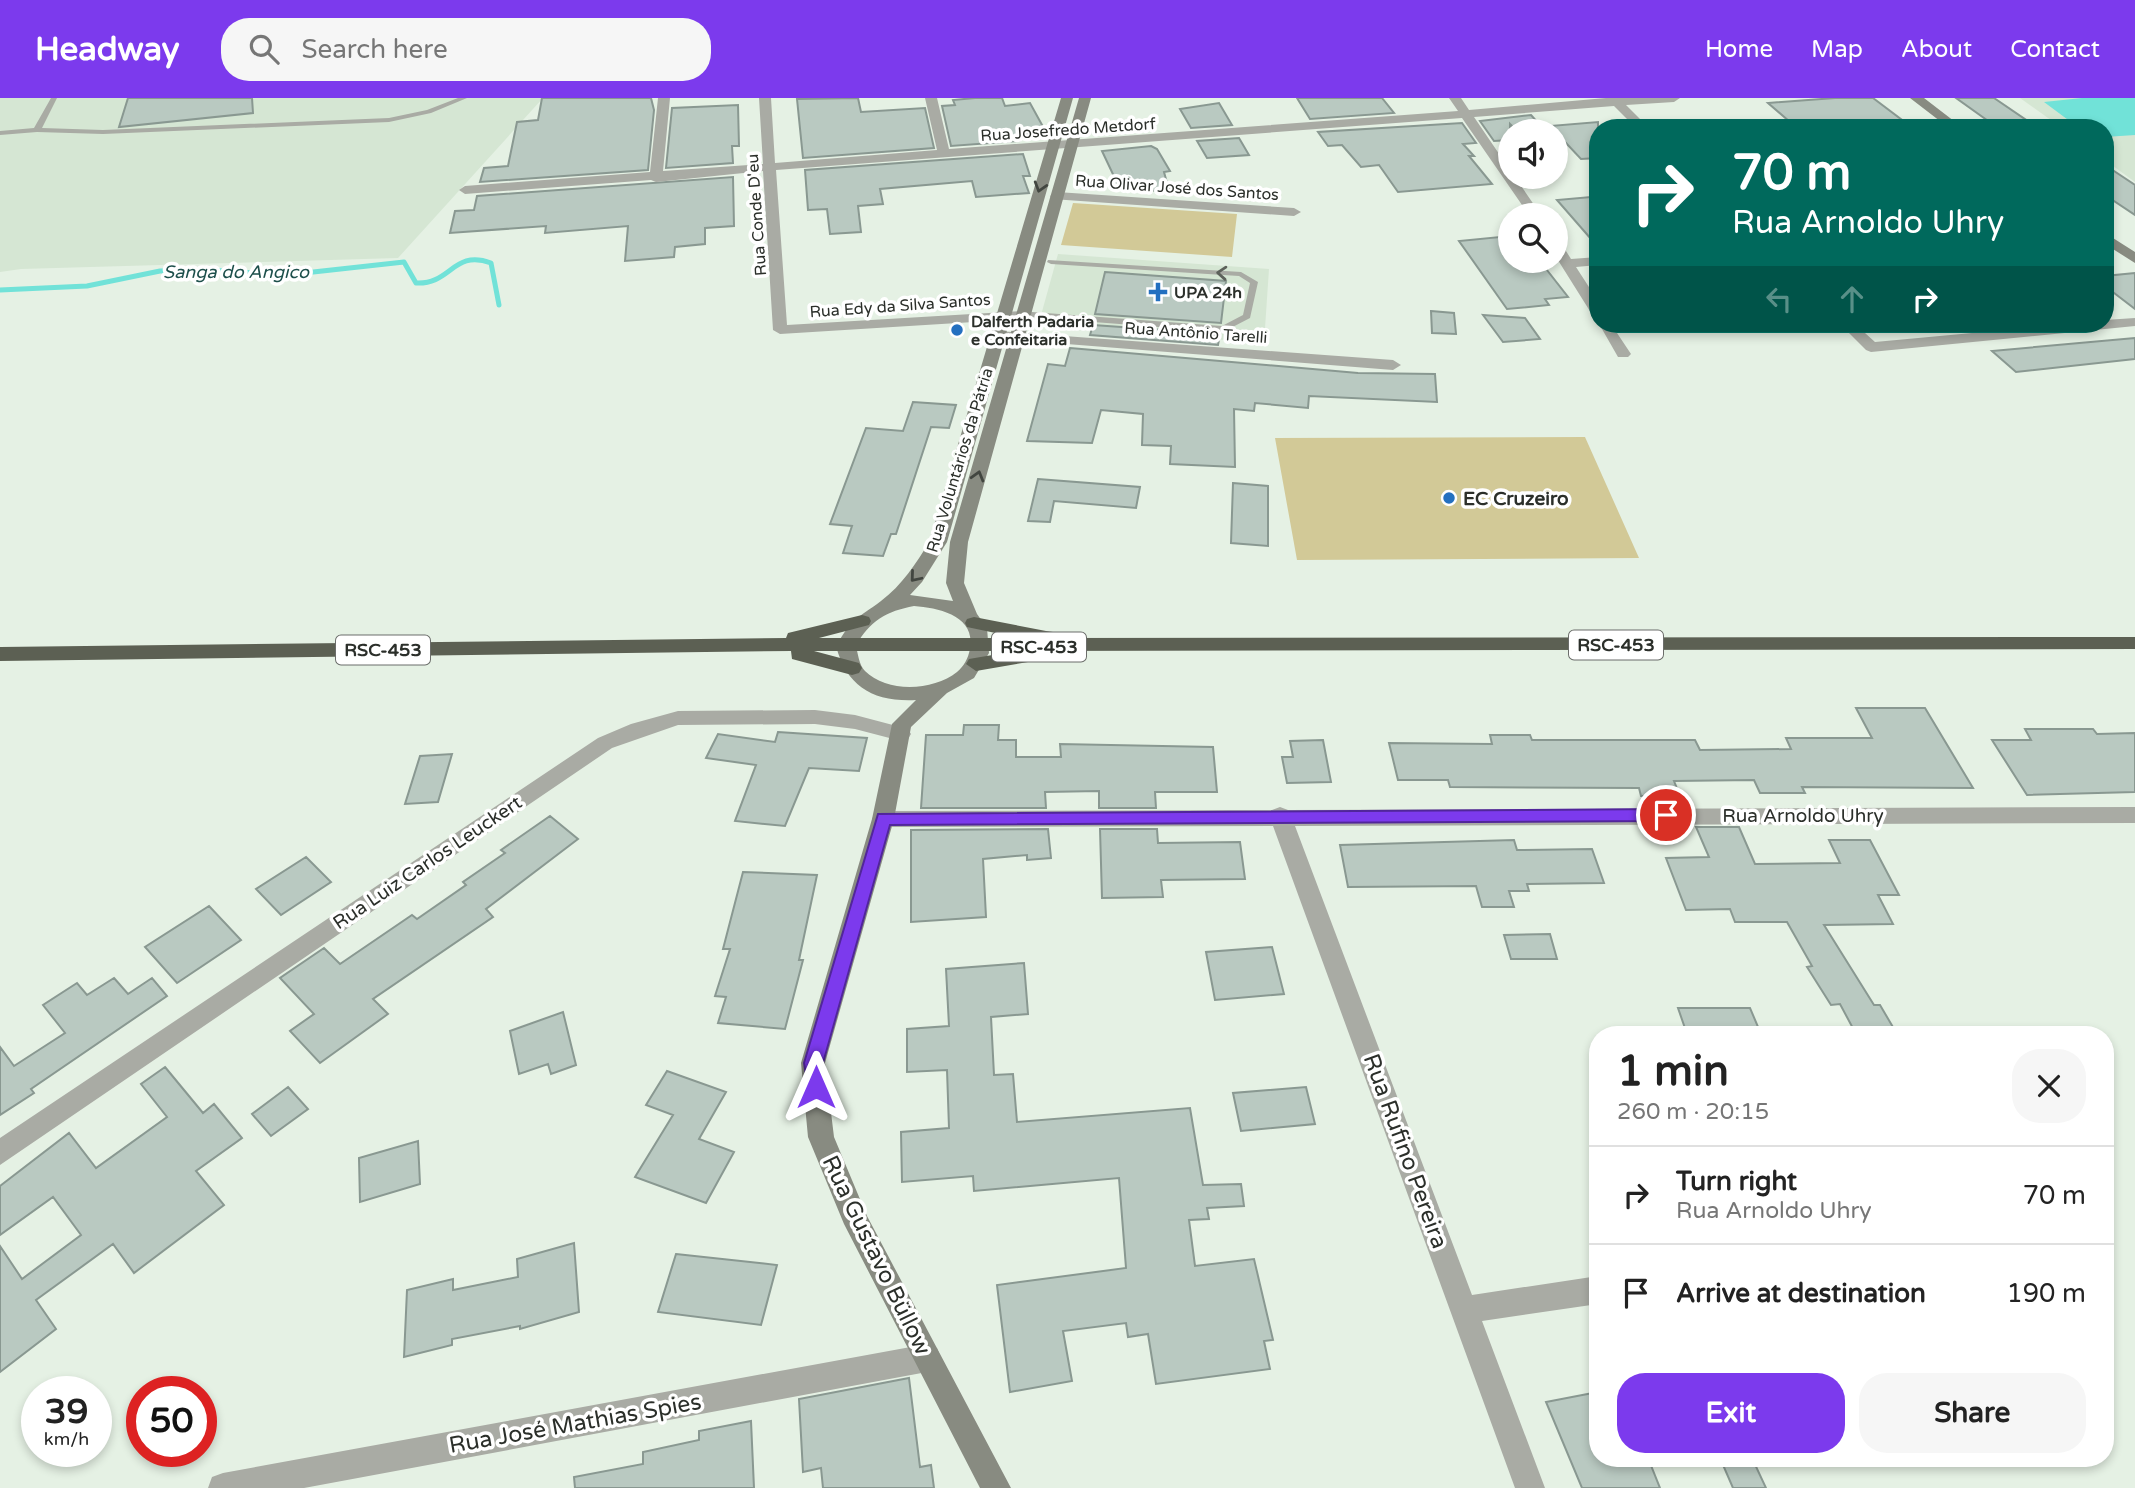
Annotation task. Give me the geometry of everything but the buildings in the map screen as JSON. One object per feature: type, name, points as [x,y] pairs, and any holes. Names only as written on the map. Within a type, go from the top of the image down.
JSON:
[{"type":"highway","points":[[971,619],[1096,647]]},
{"type":"highway","points":[[766,646],[862,621]]},
{"type":"highway","name":"RSC-453","points":[[1096,647],[2135,643]]},
{"type":"highway","points":[[766,646],[852,668]]},
{"type":"highway","name":"RSC-453","points":[[0,654],[846,646],[978,655]]},
{"type":"highway","points":[[978,655],[1096,647]]},
{"type":"main road","name":"Rua Voluntários da Pátria","points":[[886,607],[916,578],[937,542],[1067,98]]},
{"type":"main road","name":"Rua Voluntários da Pátria","points":[[978,655],[979,629],[971,619],[955,583],[956,558],[1085,98]]},
{"type":"main road","points":[[1916,98],[1945,119]]},
{"type":"main road","points":[[1029,225],[1049,227]]},
{"type":"main road","points":[[2114,244],[2135,259]]},
{"type":"main road","points":[[1013,276],[1017,287],[1012,301],[1014,306],[1026,314]]},
{"type":"main road","points":[[940,689],[902,729],[875,687],[852,668],[846,646],[862,621],[886,607],[929,601],[950,606],[971,619]]},
{"type":"main road","points":[[875,687],[916,693],[940,689],[960,679],[978,655]]},
{"type":"main road","name":"Rua Gustavo Büllow","points":[[902,729],[884,819],[813,1063],[821,1137],[857,1224],[996,1488]]},
{"type":"street","points":[[656,178],[664,98]]},
{"type":"street","name":"Rua Conde D'eu","points":[[765,98],[780,330]]},
{"type":"street","points":[[931,98],[944,155]]},
{"type":"street","points":[[1455,98],[1527,203]]},
{"type":"street","name":"Rua Josefredo Metdorf","points":[[465,190],[656,178],[1614,100],[1674,98]]},
{"type":"street","points":[[1614,100],[1634,119]]},
{"type":"street","name":"Rua Olivar José dos Santos","points":[[1057,196],[1294,212]]},
{"type":"street","points":[[1589,262],[1568,263],[1589,298]]},
{"type":"street","name":"Rua Edy da Silva Santos","points":[[780,330],[1026,314]]},
{"type":"street","points":[[2114,324],[2135,322]]},
{"type":"street","points":[[1610,333],[1623,354]]},
{"type":"street","points":[[1856,333],[1871,347],[2019,333]]},
{"type":"street","name":"Rua Antônio Tarelli","points":[[997,335],[1393,365]]},
{"type":"street","name":"Rua Luiz Carlos Leuckert","points":[[0,1153],[605,743],[638,729],[678,718],[815,717],[902,729]]},
{"type":"street","name":"Rua Arnoldo Uhry","points":[[884,819],[1280,815],[2135,815]]},
{"type":"street","name":"Rua Rufino Pereira","points":[[1280,815],[1530,1488]]},
{"type":"street","points":[[1465,1310],[1589,1291]]},
{"type":"street","name":"Rua José Mathias Spies","points":[[223,1488],[927,1358]]},
{"type":"lane","points":[[37,130],[54,98]]},
{"type":"lane","points":[[0,134],[37,130],[103,132],[388,120],[429,112],[464,98]]},
{"type":"lane","points":[[1026,314],[1215,330],[1247,316],[1254,282],[1241,274],[1051,262]]},
{"type":"shaded area","points":[[0,98],[543,98],[398,258],[21,269],[0,272]]},
{"type":"shaded area","points":[[2020,98],[2135,98],[2135,182],[2114,167],[2114,119],[2049,119]]},
{"type":"shaded area","points":[[1073,203],[1237,214],[1232,257],[1061,245]]},
{"type":"shaded area","name":"UPA 24h","points":[[1058,254],[1269,269],[1264,343],[1038,326]]},
{"type":"shaded area","name":"EC Cruzeiro","points":[[1585,437],[1639,558],[1297,560],[1275,438]]},
{"type":"water","points":[[2082,98],[2135,98],[2135,135],[2114,136],[2114,119],[2067,119],[2044,102]]},
{"type":"waterway","name":"Sanga do Angico","points":[[0,290],[87,286],[160,271],[209,270],[286,275],[404,262],[416,283],[437,279],[468,260],[478,260],[491,263],[499,305]]},
{"type":"place","name":"UPA 24h","points":[[1158,292]]},
{"type":"place","name":"Dalferth Padaria e Confeitaria","points":[[957,330]]},
{"type":"place","name":"EC Cruzeiro","points":[[1449,498]]},
{"type":"route","points":[[816,1087],[813,1063],[884,819],[1666,815]]}]
